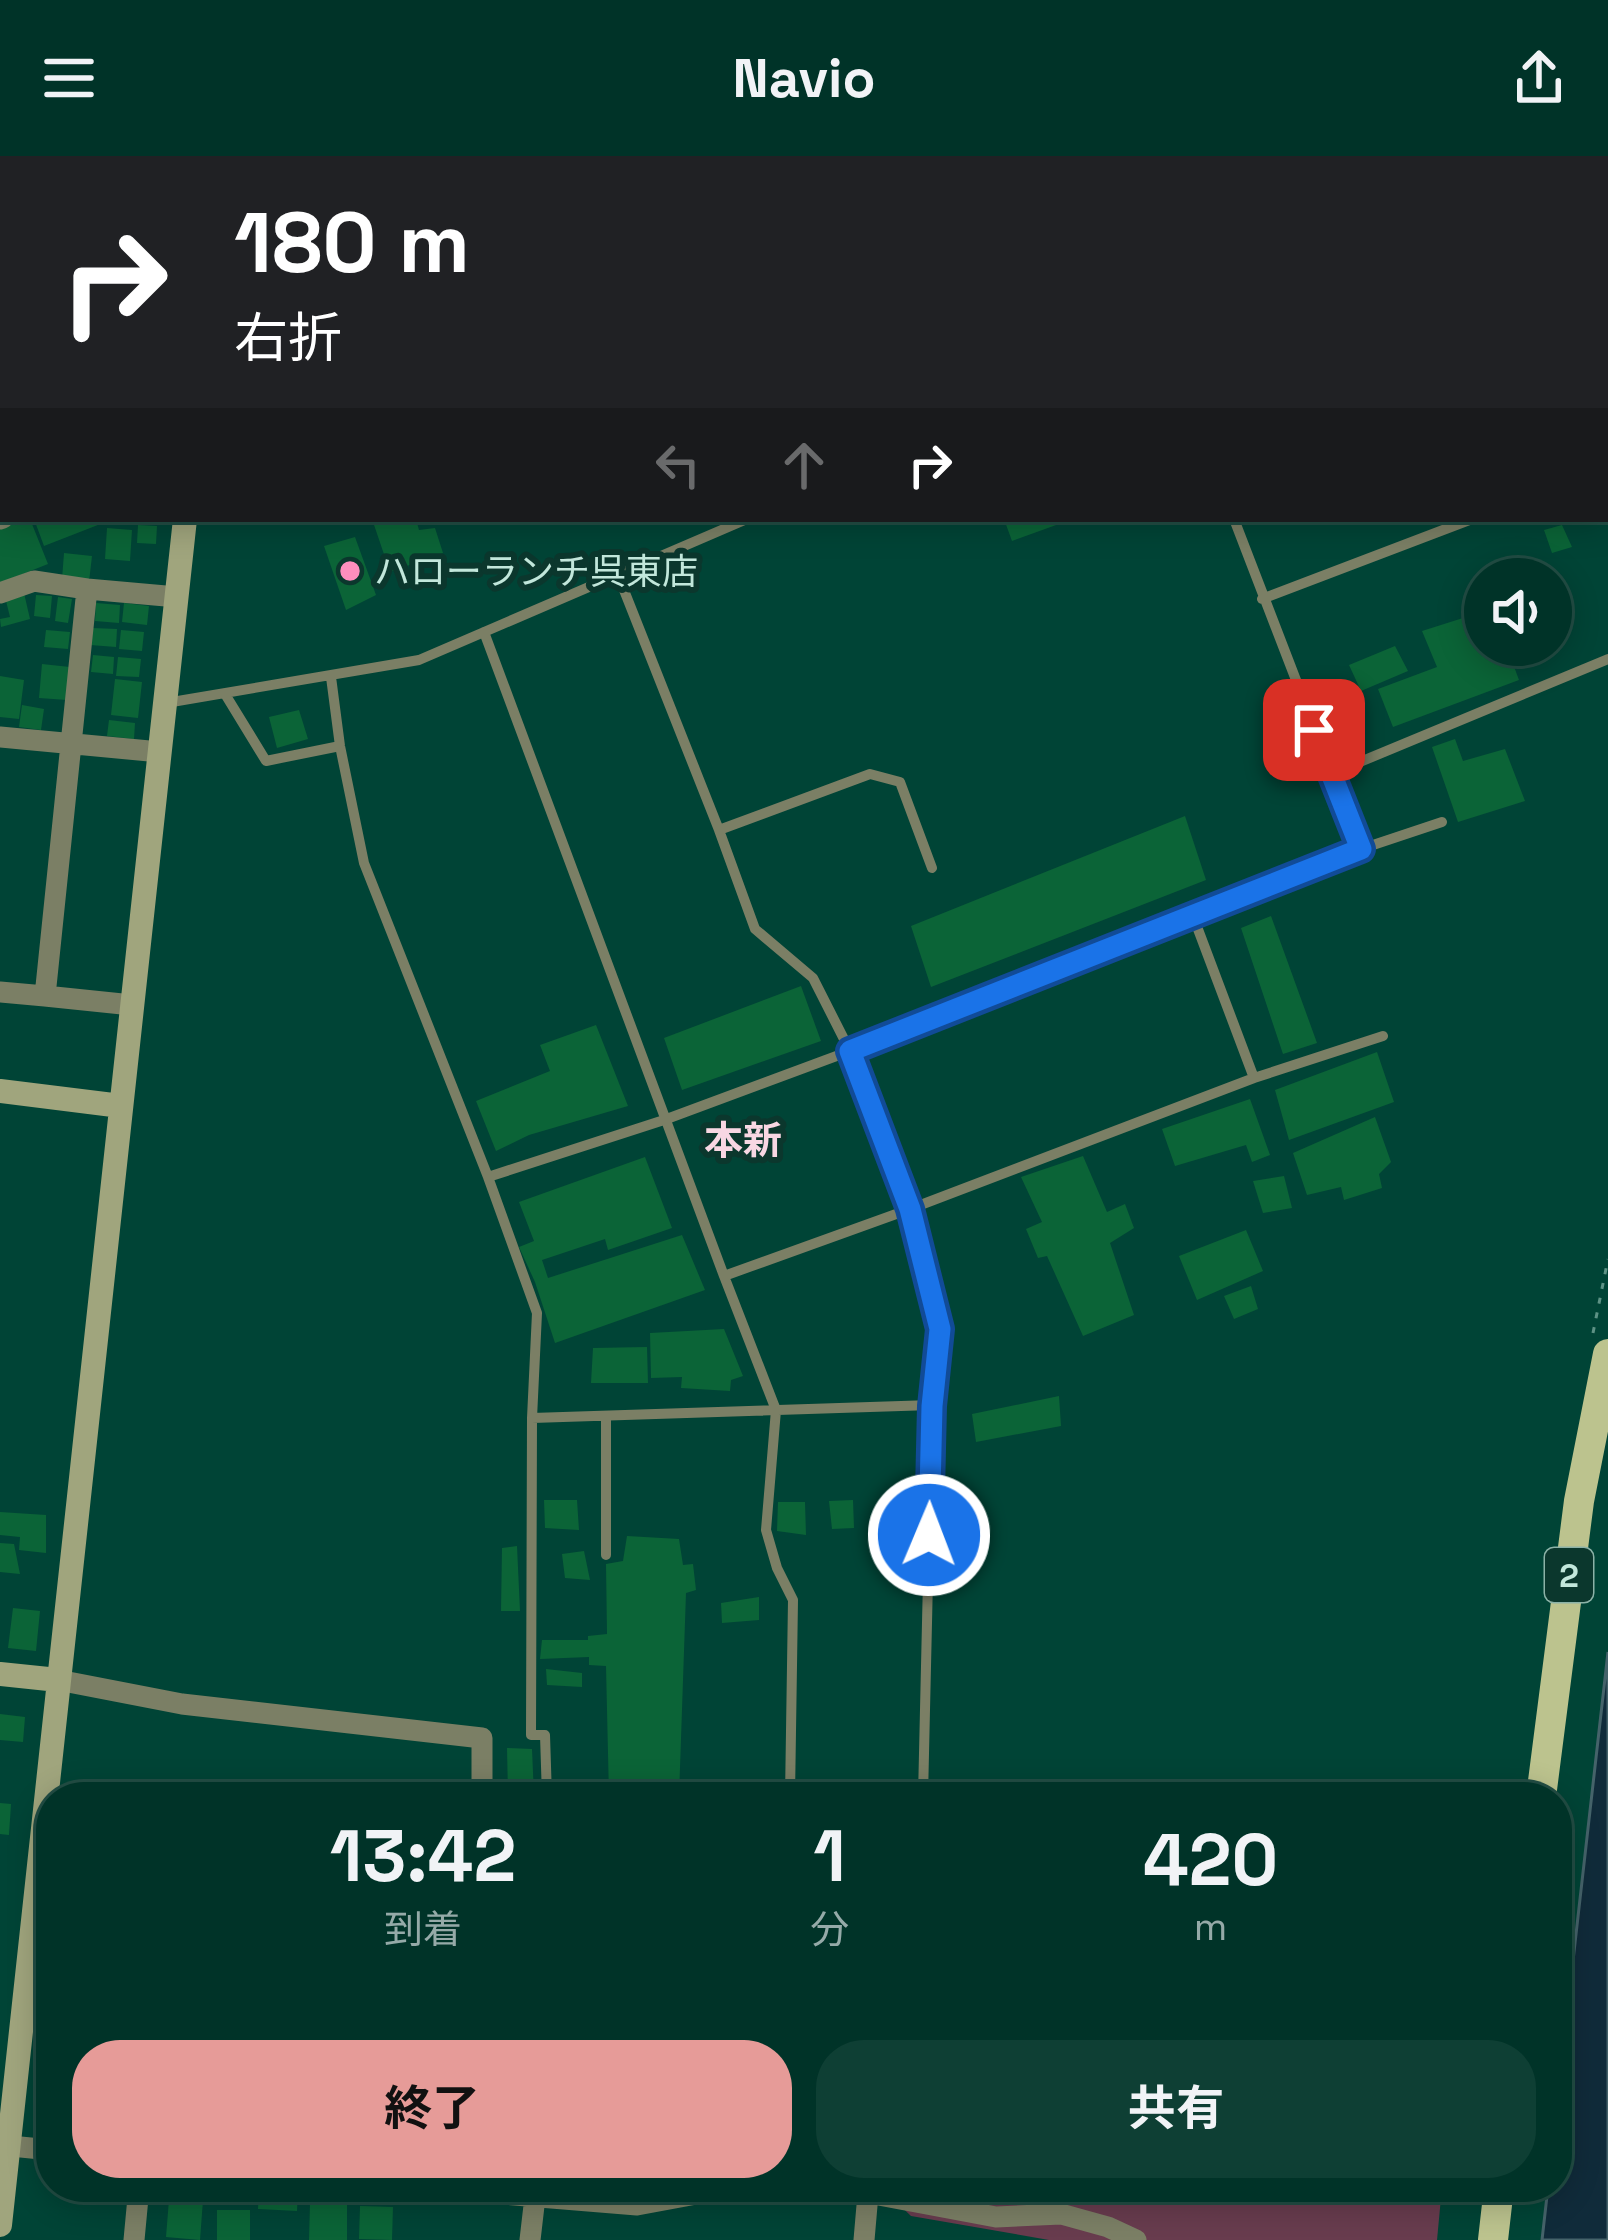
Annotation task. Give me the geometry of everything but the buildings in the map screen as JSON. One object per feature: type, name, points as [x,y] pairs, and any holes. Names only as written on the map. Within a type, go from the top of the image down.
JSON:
[{"type":"main road","name":"2","points":[[1543,1782],[1579,1501],[1608,1354]]},
{"type":"main road","points":[[1493,2240],[1497,2202]]},
{"type":"street","points":[[46,1782],[184,522]]},
{"type":"street","points":[[0,593],[34,581],[177,597]]},
{"type":"street","points":[[45,996],[87,589]]},
{"type":"street","points":[[0,737],[160,752]]},
{"type":"street","points":[[0,992],[132,1006]]},
{"type":"street","points":[[0,1090],[121,1106]]},
{"type":"street","points":[[0,1674],[182,1704],[482,1738],[482,1782]]},
{"type":"street","points":[[0,2225],[4,2145],[36,1870]]},
{"type":"street","points":[[4,2145],[36,2148]]},
{"type":"street","points":[[134,2240],[138,2202]]},
{"type":"street","points":[[530,2240],[534,2202]]},
{"type":"street","points":[[599,2202],[653,2202]]},
{"type":"street","points":[[864,2240],[867,2202]]},
{"type":"street","points":[[913,2202],[996,2217],[1061,2214],[1136,2240]]},
{"type":"lane","points":[[166,704],[419,660],[740,522]]},
{"type":"lane","points":[[1235,522],[1361,849]]},
{"type":"lane","points":[[1262,599],[1464,522]]},
{"type":"lane","points":[[618,575],[755,928],[813,978],[850,1051],[910,1209],[940,1329],[932,1406],[923,1782]]},
{"type":"lane","points":[[484,632],[776,1410],[766,1530],[793,1600],[790,1782]]},
{"type":"lane","points":[[1331,774],[1608,658]]},
{"type":"lane","points":[[331,677],[364,863],[537,1313],[531,1735],[545,1735],[547,1782]]},
{"type":"lane","points":[[225,694],[266,761],[340,746]]},
{"type":"lane","points":[[719,830],[869,774],[900,782],[932,868]]},
{"type":"lane","points":[[488,1177],[664,1120],[850,1051],[1361,849],[1442,822]]},
{"type":"lane","points":[[1193,916],[1254,1078]]},
{"type":"lane","points":[[724,1276],[1254,1078],[1383,1036]]},
{"type":"lane","points":[[532,1418],[932,1406]]},
{"type":"lane","points":[[606,1416],[606,1556]]},
{"type":"shaded area","points":[[897,2202],[1441,2202],[1437,2240],[1049,2240],[911,2216]]},
{"type":"water","points":[[1608,1652],[1608,2240],[1542,2240],[1546,2202],[1572,2202],[1572,1970]]},
{"type":"place","name":"ハローランチ呉東店","points":[[350,571]]},
{"type":"district","name":"本新","points":[[743,1140]]},
{"type":"route","points":[[929,1535],[932,1406],[940,1329],[910,1209],[850,1051],[1361,849],[1314,730]]}]
